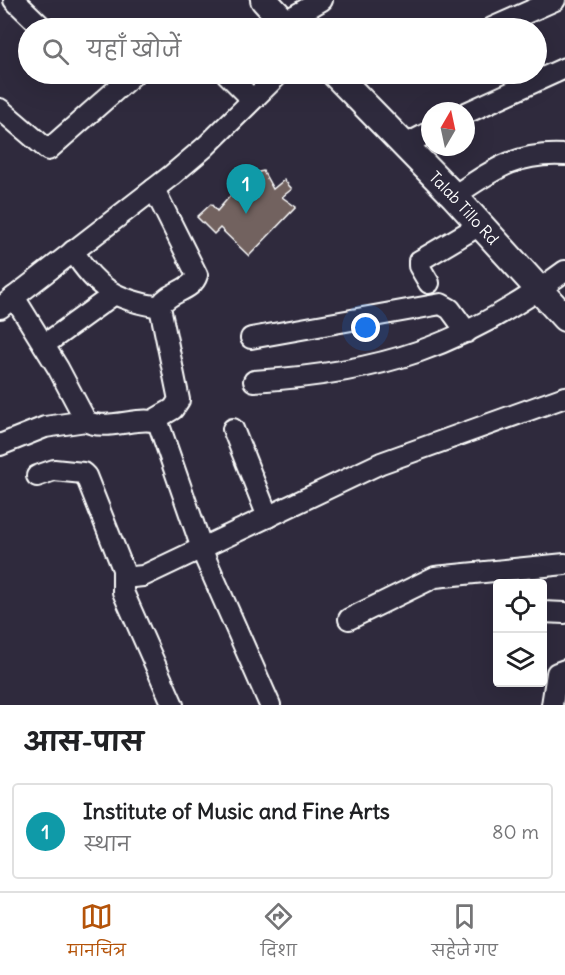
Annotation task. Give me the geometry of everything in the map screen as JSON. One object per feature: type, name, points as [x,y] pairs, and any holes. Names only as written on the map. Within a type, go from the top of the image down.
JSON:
[{"type":"main road","points":[[264,0],[281,18]]},
{"type":"main road","name":"Talab Tillo Rd","points":[[345,84],[454,195],[565,318]]},
{"type":"street","points":[[14,0],[33,18]]},
{"type":"street","points":[[297,18],[322,0]]},
{"type":"street","points":[[514,18],[555,0]]},
{"type":"street","points":[[560,0],[565,12]]},
{"type":"street","points":[[547,76],[565,68]]},
{"type":"street","points":[[0,109],[48,150],[123,84]]},
{"type":"street","points":[[237,84],[252,99]]},
{"type":"street","points":[[86,421],[44,345],[7,303],[154,189],[204,147],[268,84]]},
{"type":"street","points":[[475,109],[530,84]]},
{"type":"street","points":[[405,145],[421,137]]},
{"type":"street","points":[[454,195],[496,168],[519,158],[542,153],[565,155]]},
{"type":"street","points":[[0,445],[45,428],[86,421],[99,426],[154,420],[173,409],[179,400],[160,307],[166,298],[192,284],[197,275],[154,189]]},
{"type":"street","points":[[429,283],[418,266],[419,261],[480,225]]},
{"type":"street","points":[[73,251],[90,276],[113,295],[132,302],[160,307]]},
{"type":"street","points":[[254,381],[324,376],[385,363],[435,348],[539,290],[565,272]]},
{"type":"street","points":[[44,345],[113,295]]},
{"type":"street","points":[[251,338],[441,304],[450,309],[467,332]]},
{"type":"street","points":[[123,578],[143,576],[381,463],[565,397]]},
{"type":"street","points":[[154,420],[159,425],[202,548],[262,702]]},
{"type":"street","points":[[233,429],[268,517]]},
{"type":"street","points":[[37,476],[54,470],[85,474],[123,569],[123,592],[173,705]]},
{"type":"street","points":[[349,619],[435,577],[565,564]]},
{"type":"street","points":[[547,612],[565,612]]},
{"type":"street","points":[[552,705],[557,673],[565,670]]},
{"type":"building","points":[[263,171],[273,189],[284,180],[292,189],[282,197],[296,207],[249,256],[220,228],[214,234],[197,217],[211,204],[217,211],[243,181],[246,184]]},
{"type":"place","name":"Institute of Music and Fine Arts","points":[[246,214]]}]
